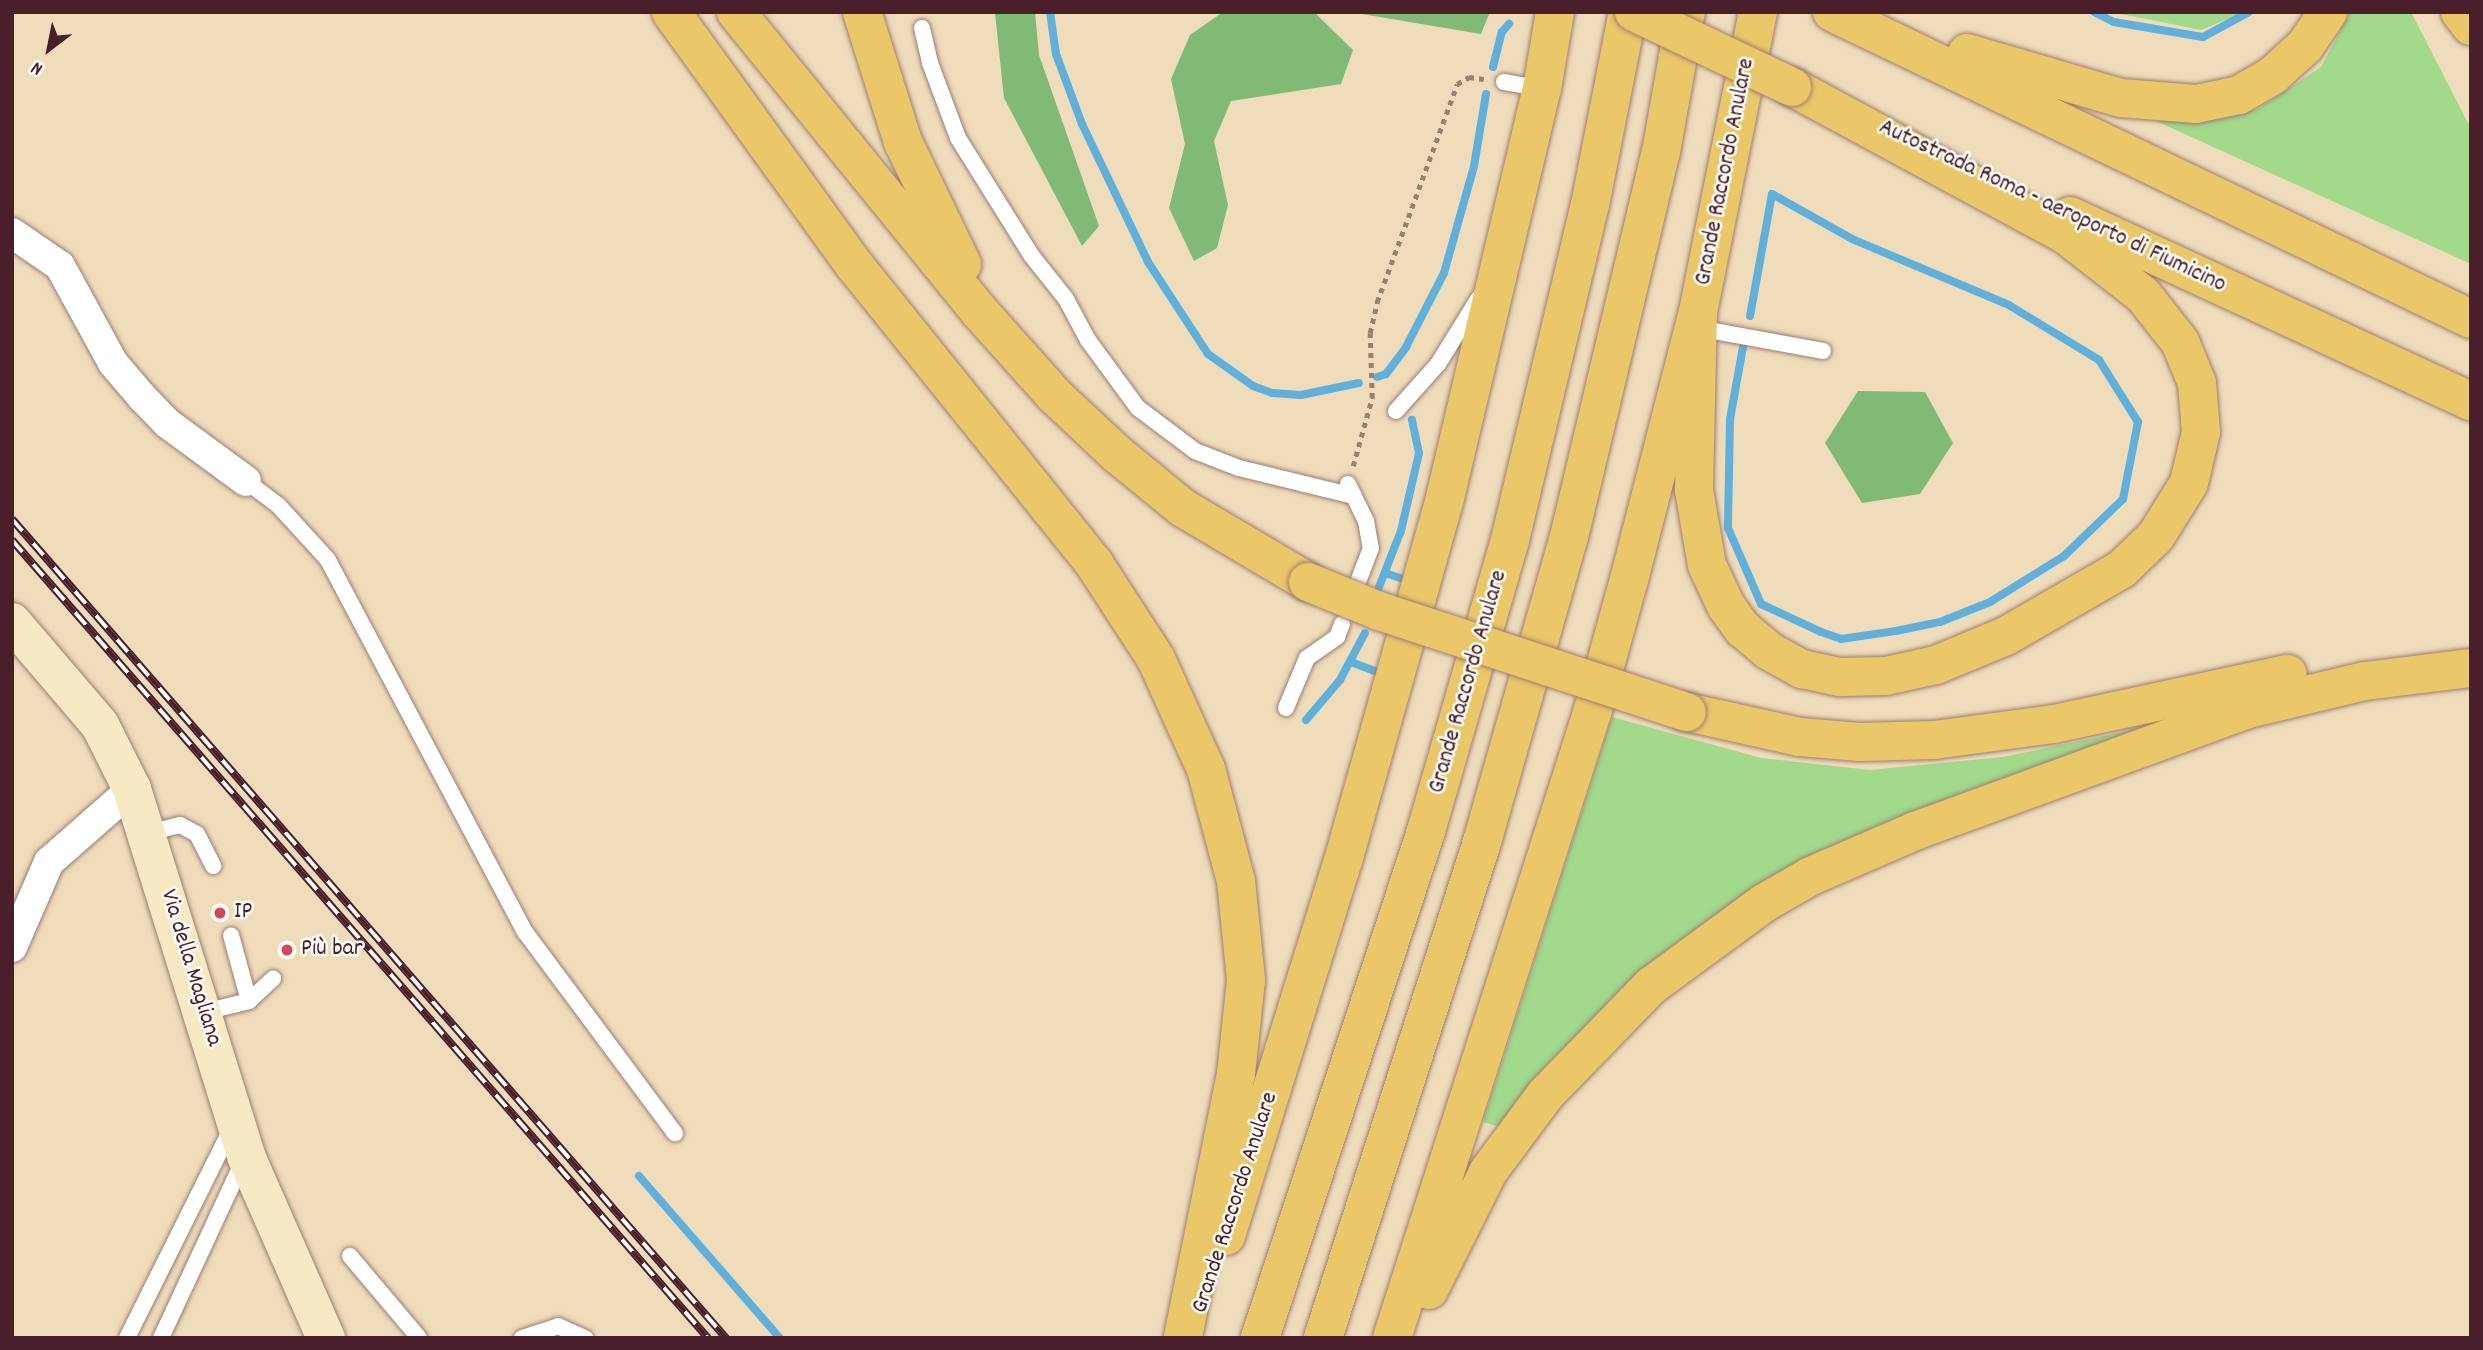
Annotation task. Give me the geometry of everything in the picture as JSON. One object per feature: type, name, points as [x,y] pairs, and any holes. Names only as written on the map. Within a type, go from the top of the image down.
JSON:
[{"type":"highway","points":[[671,12],[855,266],[1095,565],[1156,659],[1199,751],[1233,862],[1246,980],[1236,1074],[1183,1338]]},
{"type":"highway","points":[[736,12],[979,311],[1054,394],[1117,454],[1183,508],[1308,582],[1379,611],[1687,712],[1800,737],[1860,743],[1934,740],[2054,724],[2363,660],[2471,656]]},
{"type":"highway","points":[[862,12],[888,101],[940,222],[978,289],[1054,394]]},
{"type":"highway","name":"Grande Raccordo Anulare","points":[[1193,1338],[1343,861],[1445,498],[1542,89],[1555,12]]},
{"type":"highway","name":"Grande Raccordo Anulare","points":[[1260,1338],[1426,831],[1510,540],[1587,218],[1628,12]]},
{"type":"highway","name":"Autostrada Roma - aeroporto di Fiumicino","points":[[1634,12],[2471,401]]},
{"type":"highway","points":[[1323,1338],[1482,842],[1569,537],[1658,165],[1686,12]]},
{"type":"highway","name":"Grande Raccordo Anulare","points":[[1392,1338],[1592,713],[1697,320],[1758,12]]},
{"type":"highway","points":[[1832,12],[2471,318]]},
{"type":"highway","points":[[1844,12],[2079,88],[2142,102],[2184,105],[2239,94],[2265,81],[2305,46],[2328,12]]},
{"type":"highway","points":[[2460,12],[2471,26]]},
{"type":"highway","points":[[1697,320],[1694,490],[1707,565],[1726,606],[1743,629],[1769,651],[1802,669],[1854,679],[1886,677],[1936,665],[2006,636],[2122,569],[2157,536],[2189,483],[2201,432],[2197,383],[2180,342],[2137,289],[2066,235],[1792,87]]},
{"type":"highway","points":[[1411,1338],[1467,1211],[1529,1114],[1651,986],[1764,903],[1811,876],[1915,831],[2248,709],[2342,686],[2471,668]]},
{"type":"main road","name":"Via della Magliana","points":[[12,622],[54,665],[100,725],[132,789],[204,1012],[240,1139],[326,1338]]},
{"type":"street","points":[[12,233],[60,266],[113,363],[151,406],[246,481]]},
{"type":"street","points":[[12,947],[49,862],[132,789]]},
{"type":"lane","points":[[922,28],[930,63],[958,138],[1031,255],[1066,299],[1088,340],[1138,408],[1195,451],[1324,492],[1351,490],[1366,521],[1371,548],[1359,580]]},
{"type":"lane","points":[[1504,82],[1542,89]]},
{"type":"lane","points":[[1396,411],[1438,364],[1501,262]]},
{"type":"lane","points":[[1697,320],[1745,336],[1823,351]]},
{"type":"lane","points":[[246,481],[278,505],[328,560],[525,932],[675,1133]]},
{"type":"lane","points":[[1286,708],[1307,659],[1337,637],[1342,624]]},
{"type":"lane","points":[[148,833],[180,825],[197,834],[213,866]]},
{"type":"lane","points":[[231,935],[248,1001]]},
{"type":"lane","points":[[204,1012],[248,1001],[273,979]]},
{"type":"lane","points":[[127,1338],[240,1139]]},
{"type":"lane","points":[[161,1338],[240,1139]]},
{"type":"lane","points":[[350,1256],[419,1338]]},
{"type":"lane","points":[[522,1338],[558,1326],[585,1338]]},
{"type":"path","points":[[1351,490],[1372,398],[1370,333],[1377,302],[1457,84],[1469,77],[1504,82]]},
{"type":"green space","points":[[1035,12],[1039,55],[1099,226],[1082,246],[1004,98],[995,13]]},
{"type":"green space","points":[[1223,12],[1314,12],[1353,50],[1341,84],[1231,101],[1214,141],[1228,205],[1217,248],[1194,261],[1169,208],[1185,144],[1171,79],[1190,35]]},
{"type":"green space","points":[[1350,12],[1490,12],[1481,34]]},
{"type":"green space","points":[[2111,12],[2245,12],[2201,30]]},
{"type":"green space","points":[[2350,12],[2411,12],[2471,129],[2471,264],[2156,121],[2256,110],[2321,67]]},
{"type":"green space","points":[[1858,391],[1925,392],[1953,443],[1920,494],[1862,503],[1825,443]]},
{"type":"green space","points":[[2219,712],[1822,866],[1500,1127],[1483,1122],[1612,717],[1761,758],[1870,770],[2003,757]]},
{"type":"waterway","points":[[1050,12],[1056,54],[1082,124],[1148,262],[1208,354],[1253,386],[1272,393],[1301,395],[1359,383]]},
{"type":"waterway","points":[[2094,12],[2114,22],[2203,37],[2249,12]]},
{"type":"waterway","points":[[1493,67],[1502,32],[1509,24]]},
{"type":"waterway","points":[[1377,377],[1386,374],[1406,347],[1444,273],[1474,166],[1486,94]]},
{"type":"waterway","points":[[1743,347],[1730,419],[1728,528],[1761,604],[1821,632],[1841,639],[1896,631],[1940,622],[1990,602],[2064,556],[2123,499],[2138,422],[2099,360],[2009,305],[1854,240],[1772,194],[1750,316]]},
{"type":"waterway","points":[[1379,587],[1401,531],[1419,453],[1412,420]]},
{"type":"waterway","points":[[1385,573],[1400,578]]},
{"type":"waterway","points":[[1306,720],[1340,680],[1365,633]]},
{"type":"waterway","points":[[1351,662],[1375,671]]},
{"type":"waterway","points":[[639,1176],[780,1338]]},
{"type":"railway","points":[[12,519],[726,1338]]},
{"type":"railway","points":[[12,540],[708,1338]]},
{"type":"place","name":"IP","points":[[220,913]]},
{"type":"place","name":"Più bar","points":[[287,950]]}]
